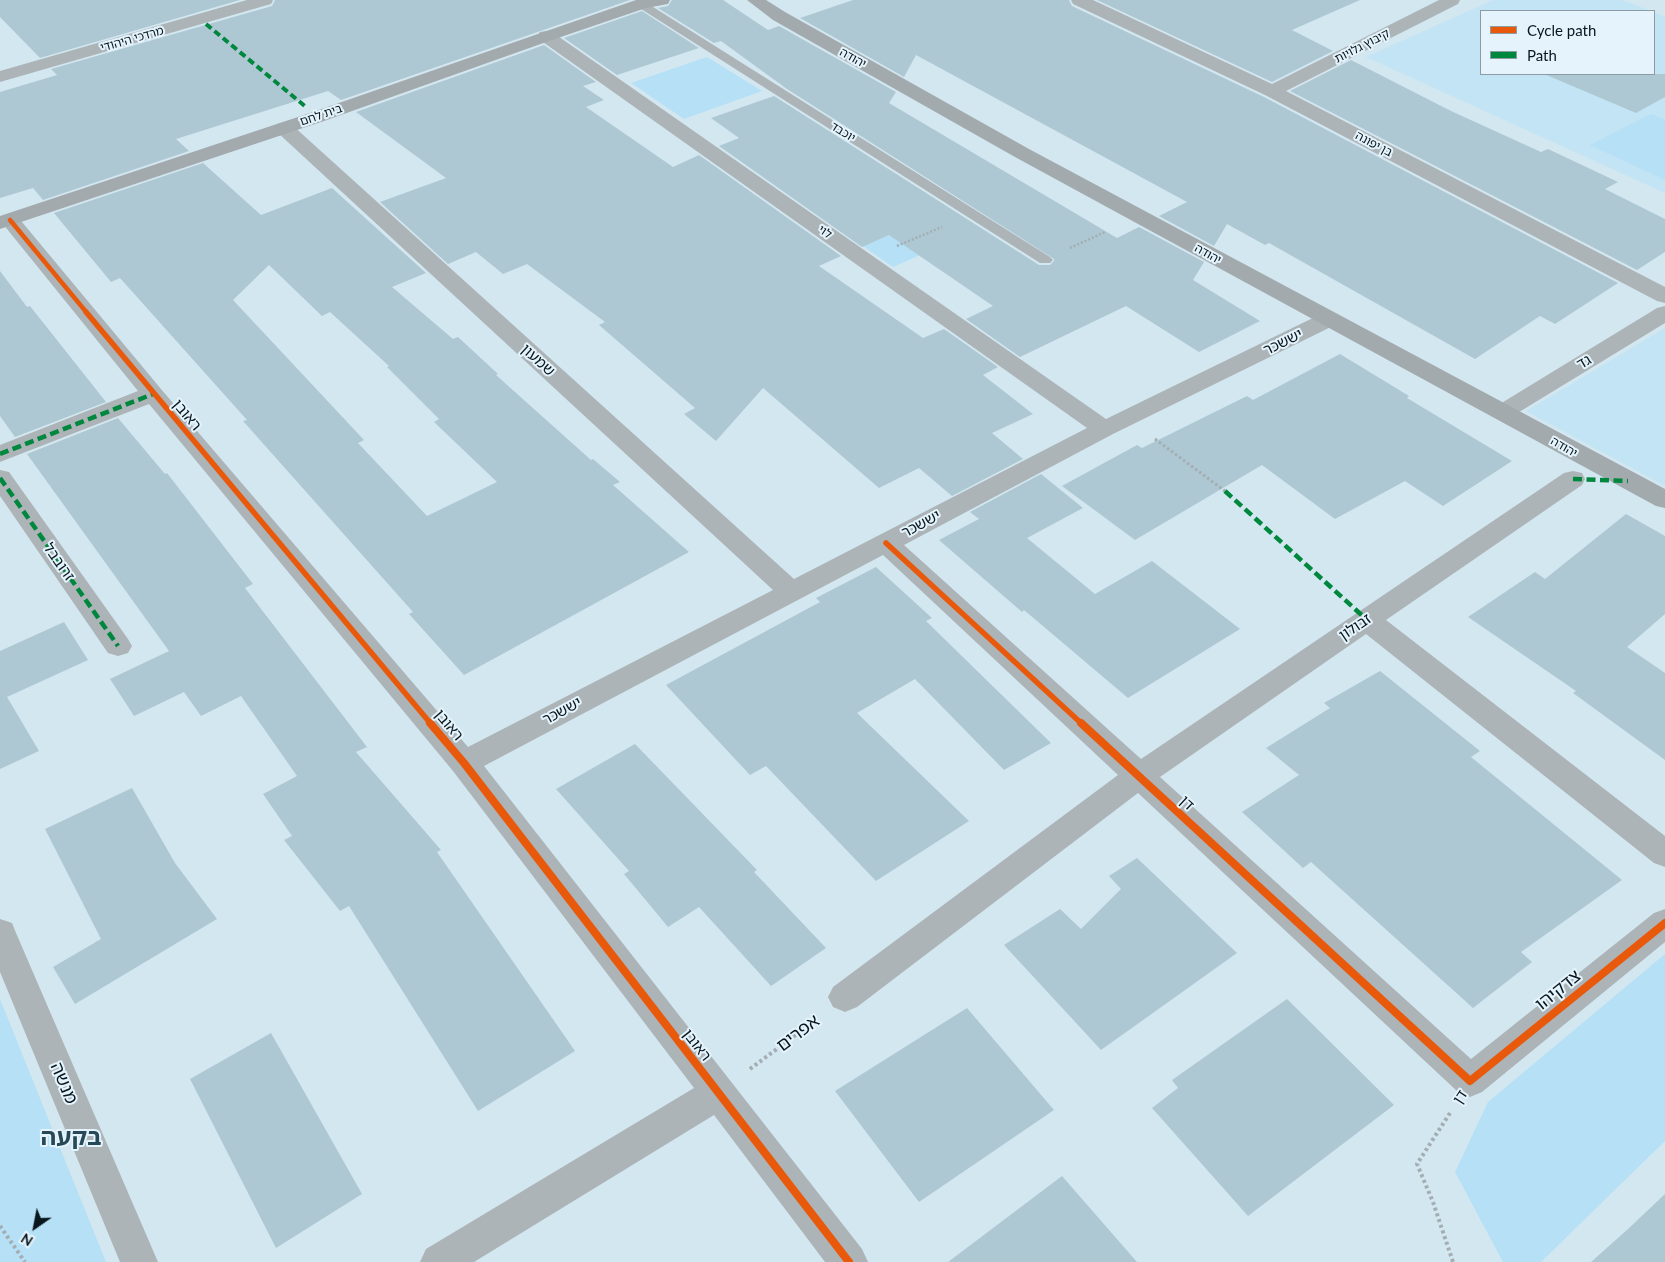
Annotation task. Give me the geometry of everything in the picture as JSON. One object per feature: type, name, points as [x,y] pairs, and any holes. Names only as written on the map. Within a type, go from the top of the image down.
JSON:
[{"type":"street","name":"מרדכי היהודי","points":[[0,77],[265,0]]},
{"type":"street","name":"בית לחם","points":[[5,222],[284,128],[646,2],[662,0]]},
{"type":"street","name":"יהודה","points":[[755,0],[779,16],[1328,320],[1503,412],[1585,459],[1665,500]]},
{"type":"street","name":"בן יפונה","points":[[1079,0],[1272,91],[1665,296]]},
{"type":"street","name":"קיבוץ גלויות","points":[[1272,91],[1452,0]]},
{"type":"street","name":"לוי","points":[[546,36],[1104,429]]},
{"type":"street","name":"שמעון","points":[[284,128],[792,592]]},
{"type":"street","name":"ראובן","points":[[5,222],[153,394],[464,763],[849,1262]]},
{"type":"street","name":"גד","points":[[1503,412],[1665,313]]},
{"type":"street","name":"יששכר","points":[[464,763],[1104,429],[1328,320]]},
{"type":"street","points":[[0,454],[153,394]]},
{"type":"street","name":"זרובבל","points":[[0,478],[118,646]]},
{"type":"street","name":"זבולון","points":[[1139,776],[1573,479]]},
{"type":"street","name":"דן","points":[[886,542],[1470,1081]]},
{"type":"street","points":[[1366,620],[1665,854]]},
{"type":"street","points":[[845,997],[1139,776]]},
{"type":"street","name":"צדקיהו","points":[[1470,1081],[1665,923]]},
{"type":"street","name":"מנשה","points":[[0,933],[139,1262]]},
{"type":"street","points":[[439,1262],[718,1093]]},
{"type":"lane","name":"יוכבד","points":[[646,2],[1045,260]]},
{"type":"path","points":[[1045,260],[1139,216]]},
{"type":"path","points":[[865,261],[946,225]]},
{"type":"path","points":[[1187,463],[1225,491]]},
{"type":"path","points":[[0,1226],[25,1262]]},
{"type":"shaded area","points":[[1493,0],[1622,0],[1648,10],[1480,10],[1480,75],[1655,75],[1655,12],[1665,17],[1665,193],[1366,57]]},
{"type":"shaded area","points":[[707,57],[762,91],[684,119],[631,83]]},
{"type":"shaded area","points":[[1651,114],[1665,120],[1665,180],[1590,145]]},
{"type":"shaded area","points":[[947,209],[979,229],[893,267],[863,246]]},
{"type":"shaded area","points":[[1665,328],[1665,486],[1526,411]]},
{"type":"shaded area","points":[[1665,954],[1665,1141],[1541,1262],[1503,1262],[1455,1172],[1488,1102]]},
{"type":"shaded area","points":[[0,999],[106,1262],[0,1262]]},
{"type":"building","points":[[0,0],[240,0],[40,58],[0,17]]},
{"type":"building","points":[[275,0],[630,0],[341,100],[328,91],[176,139],[189,151],[43,200],[33,188],[0,198],[0,92],[57,75],[51,69],[272,6]]},
{"type":"building","points":[[672,0],[723,0],[768,30],[779,26],[896,92],[889,103],[1117,238],[1139,227],[1204,262],[1193,280],[1260,321],[1199,352],[1126,306],[1020,357],[966,319],[993,306],[889,235],[862,247],[719,146],[739,138],[711,118],[774,96],[1039,265],[1050,265],[1054,259],[787,89],[721,41],[714,43],[658,8],[668,6]]},
{"type":"building","points":[[853,0],[1069,0],[1072,6],[1264,97],[1618,283],[1555,324],[1540,316],[1475,359],[1269,243],[1265,245],[1227,224],[1214,246],[1159,216],[1187,202],[916,55],[904,77],[800,18]]},
{"type":"building","points":[[1097,0],[1360,0],[1292,30],[1333,51],[1272,82]]},
{"type":"building","points":[[642,11],[699,48],[617,75],[564,38]]},
{"type":"building","points":[[544,45],[596,82],[583,86],[604,100],[586,107],[673,167],[699,155],[841,256],[819,266],[923,338],[944,329],[998,367],[983,375],[1033,414],[992,433],[1023,459],[952,496],[919,468],[879,488],[763,388],[716,441],[684,414],[695,408],[599,325],[605,322],[527,264],[503,274],[476,252],[448,264],[380,202],[446,178],[356,112]]},
{"type":"building","points":[[1351,60],[1451,111],[1541,152],[1548,149],[1618,182],[1605,189],[1665,219],[1665,252],[1637,270],[1290,91]]},
{"type":"building","points":[[1665,74],[1665,97],[1636,113],[1546,75]]},
{"type":"building","points":[[203,163],[261,215],[332,188],[426,273],[392,287],[453,339],[458,337],[498,374],[496,375],[591,460],[593,459],[620,482],[613,485],[689,552],[464,675],[409,614],[413,612],[243,421],[247,420],[120,278],[111,282],[54,213]],"holes":[[[269,265],[322,316],[330,312],[389,366],[387,367],[439,419],[434,422],[497,482],[427,516],[358,443],[364,440],[233,300]]]},
{"type":"building","points":[[0,271],[27,307],[30,306],[106,402],[15,437],[0,416]]},
{"type":"building","points":[[1340,354],[1409,396],[1407,398],[1512,461],[1443,506],[1405,481],[1335,519],[1262,465],[1135,540],[1062,486],[1137,445],[1142,448],[1247,396],[1253,400]]},
{"type":"building","points":[[118,418],[165,474],[167,473],[253,584],[245,588],[367,747],[356,752],[441,850],[437,852],[575,1051],[478,1111],[349,906],[340,911],[284,840],[292,836],[263,794],[297,776],[241,696],[201,716],[184,692],[134,716],[110,679],[169,651],[27,454]]},
{"type":"building","points":[[1041,474],[1083,508],[1027,538],[1095,594],[1152,561],[1240,629],[1128,698],[1024,610],[1022,612],[939,540],[979,519],[970,512]]},
{"type":"building","points":[[1626,514],[1665,536],[1665,614],[1627,647],[1665,673],[1665,760],[1573,693],[1576,691],[1468,617],[1535,572],[1545,579]]},
{"type":"building","points":[[876,567],[932,618],[926,621],[1051,743],[1004,770],[915,679],[857,713],[969,821],[876,881],[766,766],[750,775],[666,685],[820,602],[816,598]]},
{"type":"building","points":[[64,622],[88,660],[7,697],[39,751],[0,769],[0,651]]},
{"type":"building","points":[[1380,671],[1480,751],[1471,757],[1622,880],[1521,952],[1532,962],[1473,1008],[1311,862],[1303,868],[1242,812],[1299,775],[1266,748],[1330,708],[1324,703]]},
{"type":"building","points":[[635,744],[757,870],[754,872],[826,948],[771,986],[699,907],[668,927],[624,874],[629,871],[556,789]]},
{"type":"building","points":[[132,788],[175,863],[217,919],[75,1004],[53,967],[101,939],[45,829]]},
{"type":"building","points":[[1137,858],[1237,953],[1101,1050],[1004,945],[1060,909],[1081,929],[1121,889],[1109,876]]},
{"type":"building","points":[[1287,999],[1394,1105],[1248,1216],[1152,1108],[1178,1088],[1172,1080]]},
{"type":"building","points":[[967,1008],[1054,1110],[919,1202],[835,1091]]},
{"type":"building","points":[[271,1033],[362,1194],[276,1248],[190,1079]]},
{"type":"building","points":[[1062,1176],[1137,1262],[948,1262]]},
{"type":"building","points":[[1665,1194],[1665,1262],[1591,1262],[1628,1229]]},
{"type":"marked path","points":[[206,24],[306,107]]},
{"type":"marked path","points":[[0,454],[153,394]]},
{"type":"marked path","points":[[0,478],[118,646]]},
{"type":"marked path","points":[[1573,479],[1628,481]]},
{"type":"marked path","points":[[1225,491],[1366,619]]},
{"type":"cycle path","points":[[10,220],[153,394],[464,763],[849,1262]]},
{"type":"cycle path","points":[[886,543],[1470,1081],[1665,923]]},
{"type":"district","name":"בקעה","points":[[71,1137]]}]
